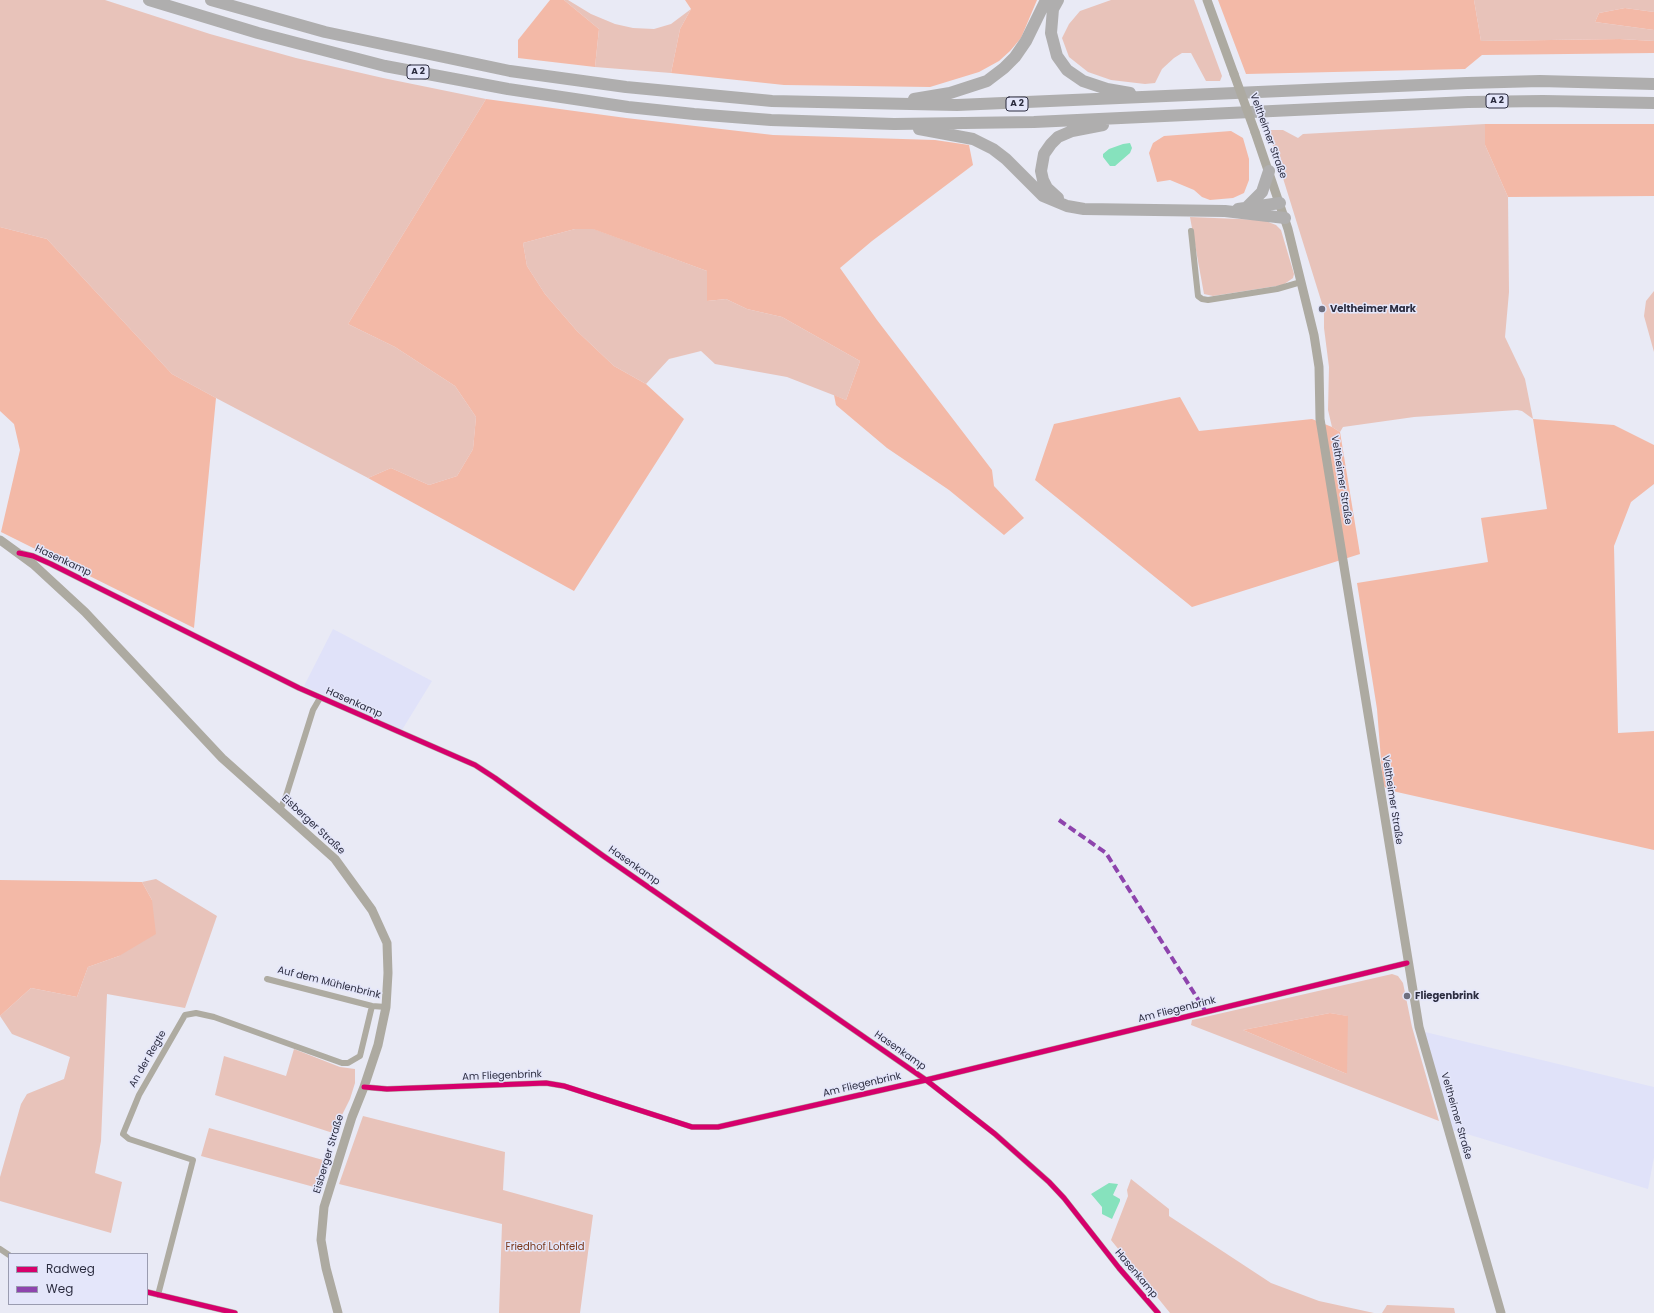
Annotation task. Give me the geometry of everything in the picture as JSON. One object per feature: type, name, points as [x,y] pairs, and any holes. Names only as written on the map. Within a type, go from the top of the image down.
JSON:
[{"type":"highway","name":"A 2","points":[[149,0],[258,34],[385,66],[568,99],[694,114],[779,120],[894,124],[1034,122],[1468,102],[1543,100],[1654,103]]},
{"type":"highway","name":"A 2","points":[[211,0],[325,32],[510,71],[683,94],[772,101],[882,104],[1010,104],[1467,83],[1540,81],[1654,84]]},
{"type":"highway","points":[[882,104],[950,93],[987,81],[1016,57],[1026,41],[1046,0]]},
{"type":"highway","points":[[1058,0],[1053,9],[1051,33],[1057,56],[1068,70],[1083,81],[1107,89],[1151,97]]},
{"type":"highway","points":[[1084,209],[1056,198],[1047,188],[1041,171],[1044,154],[1050,144],[1058,137],[1072,131],[1146,117]]},
{"type":"highway","points":[[894,124],[973,140],[994,149],[1043,196],[1055,203],[1084,209],[1225,211],[1285,218]]},
{"type":"highway","points":[[1247,207],[1262,192],[1269,171]]},
{"type":"highway","points":[[1225,211],[1280,203]]},
{"type":"main road","name":"Veltheimer Straße","points":[[1207,0],[1285,218],[1314,334],[1319,367],[1320,419],[1407,963],[1419,1026],[1501,1313]]},
{"type":"main road","name":"Eisberger Straße","points":[[0,540],[19,553],[85,612],[222,758],[335,859],[372,910],[387,943],[388,973],[386,1007],[378,1045],[352,1117],[324,1207],[322,1240],[326,1268],[338,1313]]},
{"type":"street","points":[[1191,231],[1198,296],[1202,299],[1208,300],[1270,290],[1301,282]]},
{"type":"street","name":"Hasenkamp","points":[[19,553],[33,556],[51,564],[320,698],[475,765],[926,1080],[995,1134],[1049,1182],[1158,1313]]},
{"type":"street","name":"Hasenkamp","points":[[280,810],[286,796],[313,710],[320,698]]},
{"type":"street","name":"Am Fliegenbrink","points":[[364,1087],[387,1089],[546,1083],[564,1086],[692,1127],[718,1127],[926,1080],[1407,963]]},
{"type":"street","name":"Auf dem Mühlenbrink","points":[[267,979],[372,1006],[386,1007]]},
{"type":"street","name":"An der Regte","points":[[158,1295],[193,1160],[129,1139],[123,1134],[139,1095],[185,1015],[196,1013],[214,1017],[342,1063],[348,1063],[360,1056],[372,1006]]},
{"type":"street","points":[[148,1292],[234,1313]]},
{"type":"shaded area","points":[[550,0],[564,0],[599,29],[595,67],[518,58],[518,40]]},
{"type":"shaded area","points":[[685,0],[1037,0],[1021,38],[999,61],[979,72],[930,87],[784,85],[671,73],[680,29],[691,9]]},
{"type":"shaded area","points":[[1218,0],[1474,0],[1481,41],[1620,39],[1654,41],[1654,53],[1482,55],[1465,69],[1246,74]]},
{"type":"shaded area","points":[[1625,8],[1654,12],[1654,30],[1595,22],[1599,13]]},
{"type":"shaded area","points":[[486,99],[626,118],[773,135],[935,140],[969,145],[973,165],[872,241],[840,268],[877,320],[992,470],[994,486],[1024,518],[1004,535],[949,490],[887,448],[836,405],[834,395],[846,400],[860,361],[782,317],[747,309],[726,299],[707,301],[707,271],[593,229],[575,229],[523,243],[527,266],[545,294],[577,331],[614,366],[646,384],[684,419],[574,591],[368,478],[391,468],[429,485],[457,476],[473,449],[476,417],[455,386],[395,347],[348,324]]},
{"type":"shaded area","points":[[1485,124],[1654,124],[1654,196],[1508,197],[1485,145]]},
{"type":"shaded area","points":[[1231,131],[1243,138],[1249,159],[1249,180],[1244,193],[1233,198],[1210,200],[1202,197],[1194,190],[1170,180],[1157,182],[1149,153],[1153,143],[1164,136]]},
{"type":"shaded area","points":[[1130,143],[1132,148],[1130,153],[1115,166],[1110,166],[1103,157],[1103,154],[1109,149]]},
{"type":"shaded area","points":[[0,227],[47,239],[172,374],[216,398],[194,628],[1,532],[20,450],[14,424],[0,411]]},
{"type":"shaded area","points":[[1180,397],[1199,431],[1312,419],[1340,432],[1360,554],[1192,607],[1035,480],[1054,424]]},
{"type":"shaded area","points":[[1533,419],[1614,425],[1654,445],[1654,484],[1631,502],[1614,546],[1618,733],[1654,731],[1654,850],[1388,790],[1383,785],[1377,709],[1357,583],[1488,562],[1481,518],[1547,509]]},
{"type":"shaded area","points":[[333,629],[432,681],[402,730],[304,686]]},
{"type":"shaded area","points":[[0,880],[142,882],[152,900],[156,934],[119,956],[88,967],[77,997],[31,988],[0,1016]]},
{"type":"shaded area","points":[[1330,1013],[1348,1016],[1347,1074],[1243,1030]]},
{"type":"shaded area","points":[[1425,1032],[1654,1087],[1654,1157],[1648,1189],[1457,1131],[1446,1130]]},
{"type":"shaded area","points":[[1109,1183],[1118,1184],[1113,1195],[1120,1199],[1112,1219],[1102,1214],[1102,1207],[1091,1194]]},
{"type":"green space","points":[[0,0],[105,0],[210,34],[296,58],[486,99],[348,324],[395,347],[455,386],[476,417],[473,449],[457,476],[429,485],[391,468],[368,478],[216,398],[172,374],[47,239],[0,227]]},
{"type":"green space","points":[[564,0],[568,0],[591,14],[615,24],[633,28],[654,29],[671,24],[691,9],[680,29],[671,73],[595,67],[599,29]]},
{"type":"green space","points":[[1111,0],[1194,0],[1222,76],[1220,81],[1206,81],[1191,53],[1182,53],[1174,58],[1162,69],[1155,83],[1145,84],[1111,80],[1088,72],[1069,57],[1062,38],[1069,24],[1080,11]]},
{"type":"green space","points":[[1474,0],[1654,0],[1654,12],[1625,8],[1599,13],[1595,22],[1654,30],[1654,41],[1620,39],[1481,41]]},
{"type":"green space","points":[[1485,124],[1485,145],[1508,197],[1509,292],[1505,337],[1525,379],[1533,419],[1522,411],[1517,410],[1414,417],[1343,427],[1340,432],[1332,427],[1328,410],[1329,367],[1324,328],[1324,310],[1268,130],[1283,130],[1298,138],[1303,134]]},
{"type":"green space","points":[[1190,217],[1263,220],[1276,225],[1281,230],[1294,274],[1293,278],[1283,285],[1213,296],[1204,294]]},
{"type":"green space","points":[[575,229],[594,229],[707,271],[707,301],[726,299],[747,309],[782,317],[860,361],[846,400],[787,377],[715,364],[701,351],[669,359],[646,384],[614,366],[577,331],[545,294],[527,266],[523,243]]},
{"type":"green space","points":[[1654,291],[1654,352],[1644,316],[1646,301]]},
{"type":"green space","points":[[156,879],[217,916],[185,1008],[107,994],[101,1141],[95,1173],[122,1182],[111,1233],[0,1201],[0,1177],[21,1104],[27,1094],[64,1079],[70,1057],[12,1034],[0,1016],[31,988],[77,997],[88,967],[119,956],[152,900],[142,882]]},
{"type":"green space","points":[[1392,974],[1398,976],[1403,983],[1412,1027],[1439,1121],[1191,1025],[1192,1020]],"holes":[[[1330,1013],[1347,1016],[1347,1074],[1243,1030]]]},
{"type":"green space","points":[[294,1049],[340,1067],[355,1069],[355,1083],[350,1099],[333,1133],[215,1095],[224,1056],[286,1076]]},
{"type":"green space","name":"Friedhof Lohfeld","points":[[363,1116],[505,1152],[503,1190],[593,1215],[580,1313],[499,1313],[502,1224],[339,1184]]},
{"type":"green space","points":[[209,1128],[323,1160],[314,1187],[201,1156]]},
{"type":"green space","points":[[1131,1179],[1169,1209],[1169,1216],[1271,1283],[1319,1301],[1374,1313],[1170,1313],[1111,1240],[1128,1196],[1127,1190]]},
{"type":"green space","points":[[1387,1305],[1454,1308],[1455,1313],[1382,1313]]},
{"type":"marked path","points":[[1059,820],[1106,853],[1206,1012]]},
{"type":"cycle path","points":[[19,553],[33,556],[51,564],[299,688],[475,765],[495,778],[602,855],[926,1080],[995,1134],[1049,1182],[1064,1198],[1119,1268],[1158,1313]]},
{"type":"cycle path","points":[[364,1087],[387,1089],[546,1083],[564,1086],[692,1127],[718,1127],[926,1080],[1407,963]]},
{"type":"cycle path","points":[[148,1292],[235,1313]]},
{"type":"place","name":"Veltheimer Mark","points":[[1322,309]]},
{"type":"place","name":"Fliegenbrink","points":[[1407,996]]}]
